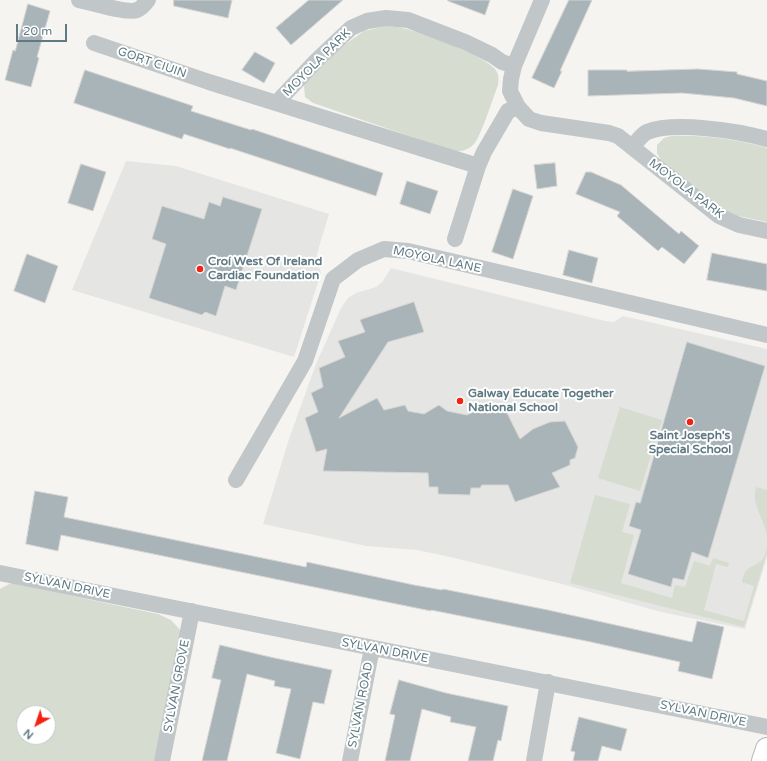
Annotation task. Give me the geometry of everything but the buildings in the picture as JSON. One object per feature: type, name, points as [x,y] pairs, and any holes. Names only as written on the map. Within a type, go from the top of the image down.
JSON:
[{"type":"main road","points":[[763,761],[767,749]]},
{"type":"street","points":[[78,0],[124,10],[136,11],[148,0]]},
{"type":"street","name":"MOYOLA PARK","points":[[542,0],[514,66],[510,85],[512,96],[518,107],[526,116],[541,123],[614,134],[719,216],[740,225],[767,231]]},
{"type":"street","name":"MOYOLA PARK","points":[[278,103],[317,60],[351,28],[359,24],[386,18],[408,20],[465,42],[492,55],[502,62],[514,66]]},
{"type":"street","name":"GORT CIUIN","points":[[94,43],[209,82]]},
{"type":"street","name":"MOYOLA PARK","points":[[209,82],[478,166]]},
{"type":"street","points":[[455,239],[478,166],[484,152],[508,111],[518,107]]},
{"type":"street","points":[[632,147],[643,135],[648,132],[670,127],[725,131],[767,139]]},
{"type":"street","name":"MOYOLA LANE","points":[[236,480],[305,361],[333,279],[358,260],[384,249],[408,251],[767,335]]},
{"type":"street","name":"SYLVAN DRIVE","points":[[2,573],[767,727]]},
{"type":"street","name":"SYLVAN GROVE","points":[[162,761],[192,612]]},
{"type":"street","name":"SYLVAN ROAD","points":[[350,761],[372,648]]},
{"type":"street","points":[[534,761],[548,682]]},
{"type":"shaded area","points":[[385,26],[403,28],[439,40],[478,57],[496,70],[498,85],[477,140],[469,148],[462,151],[453,151],[313,103],[305,97],[304,86],[306,81],[343,46],[364,31]]},
{"type":"shaded area","points":[[671,136],[720,138],[767,148],[767,222],[738,216],[720,208],[661,160],[657,153],[657,145],[664,138]]},
{"type":"shaded area","points":[[126,161],[176,166],[329,214],[316,257],[321,273],[294,357],[72,290]]},
{"type":"shaded area","name":"Galway Educate Together National School","points":[[391,268],[605,321],[614,322],[623,316],[767,349],[767,557],[745,629],[661,612],[562,584],[450,557],[417,550],[366,546],[263,524],[289,439],[316,364],[341,308],[348,298],[356,293],[376,287],[383,281]]},
{"type":"shaded area","points":[[620,407],[662,420],[640,491],[598,478]]},
{"type":"shaded area","points":[[756,487],[767,490],[767,535],[756,506]]},
{"type":"shaded area","points":[[595,495],[630,504],[622,532],[634,535],[621,583],[672,598],[675,585],[685,587],[694,561],[710,566],[713,558],[729,563],[728,567],[716,564],[704,610],[744,621],[754,586],[742,582],[745,572],[747,569],[763,559],[767,548],[767,553],[744,627],[570,583]]},
{"type":"shaded area","points":[[11,583],[158,614],[171,620],[181,631],[157,761],[0,761],[0,589]]},
{"type":"place","name":"Croí West Of Ireland Cardiac Foundation","points":[[200,269]]},
{"type":"place","name":"Galway Educate Together National School","points":[[460,401]]},
{"type":"place","name":"Saint Joseph's Special School","points":[[690,422]]}]
